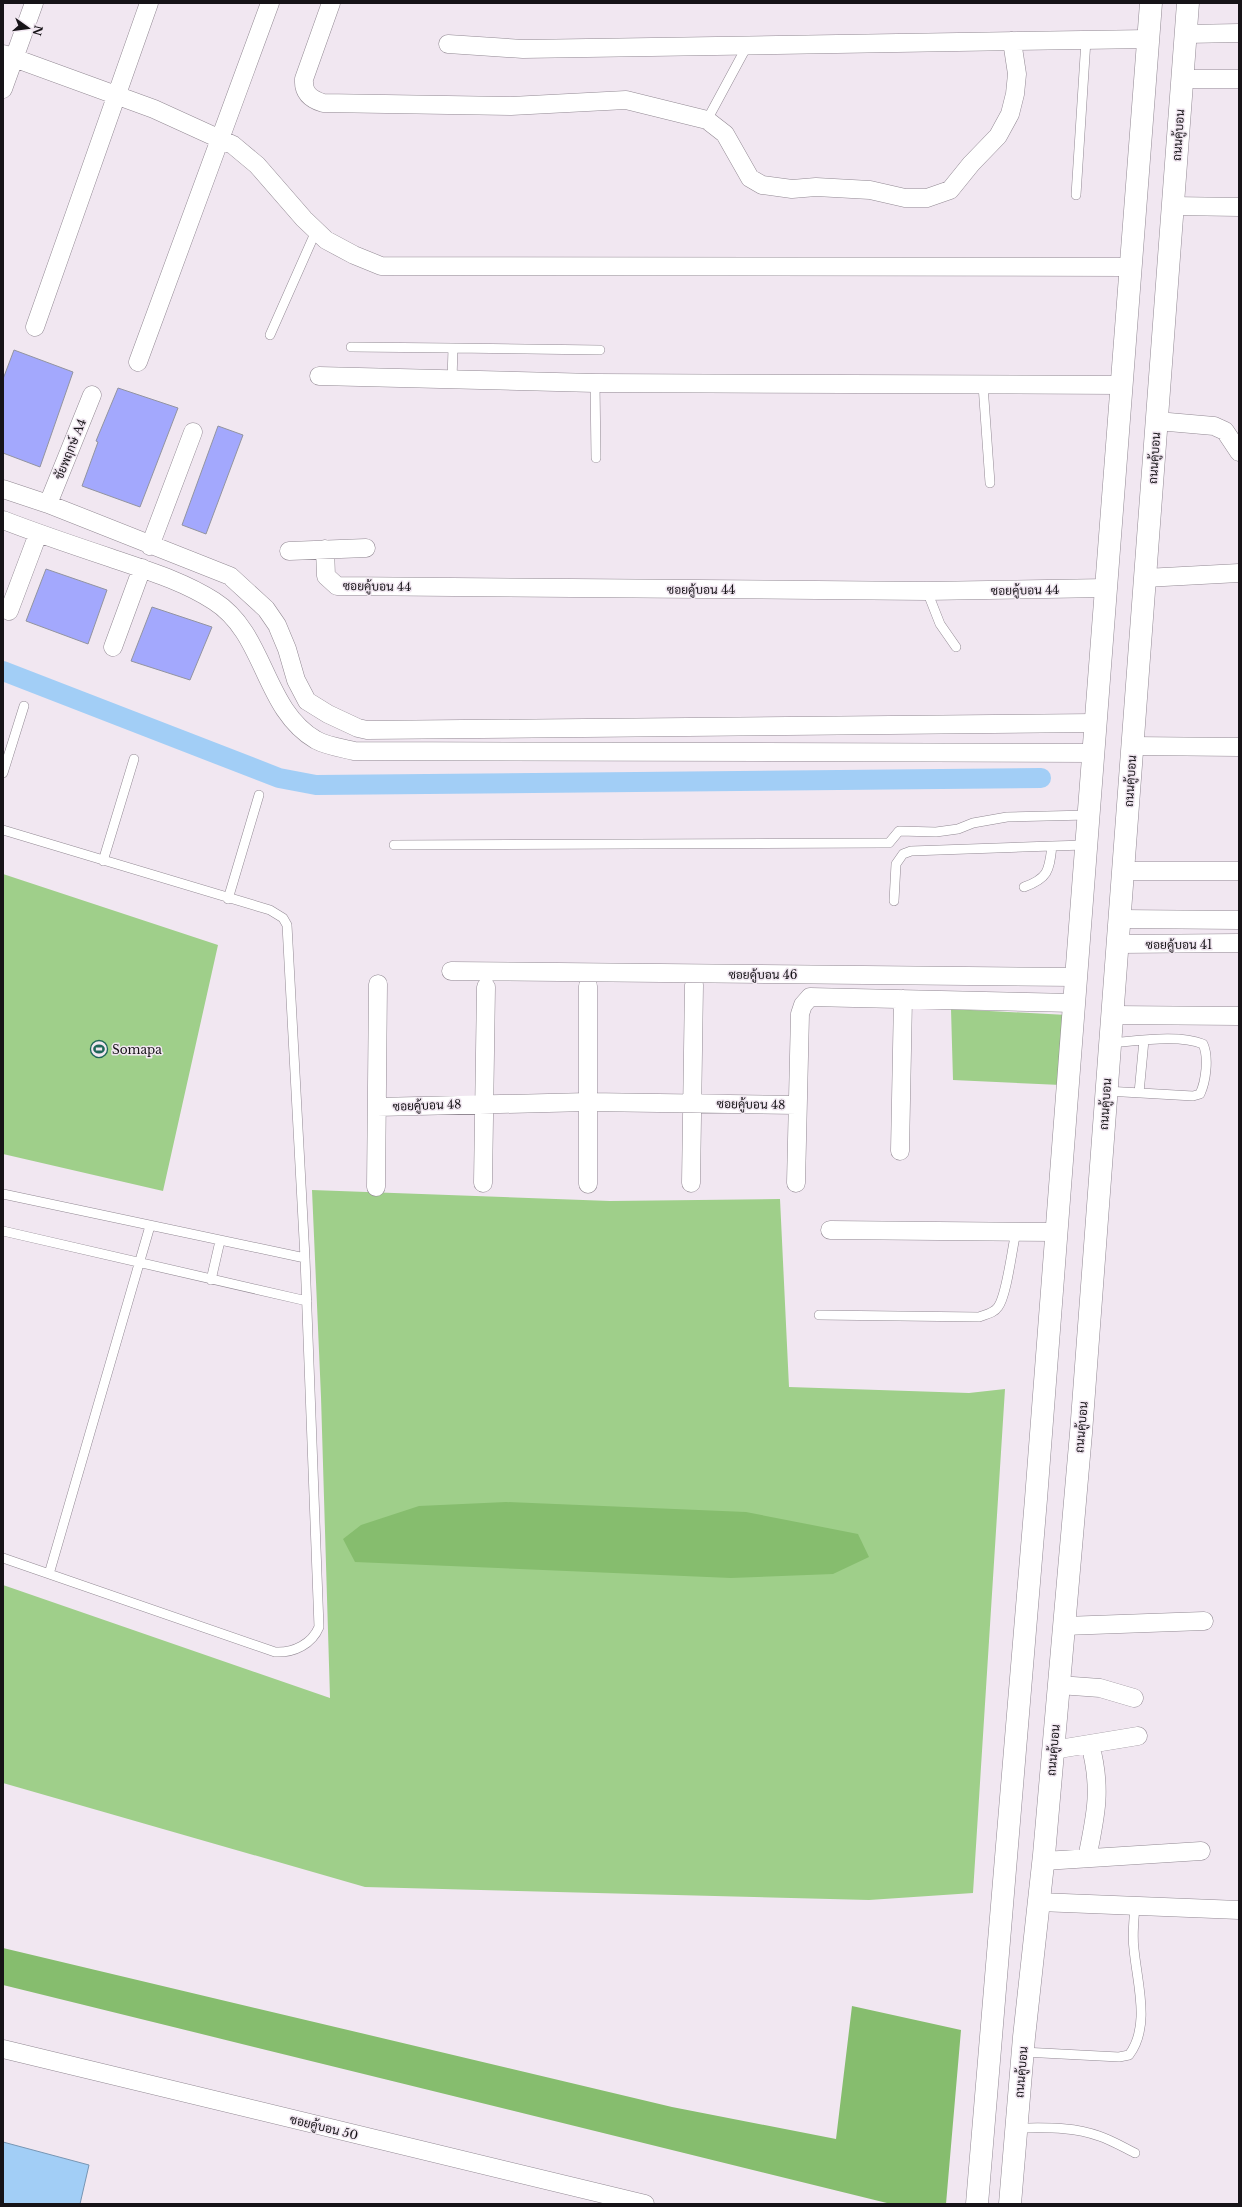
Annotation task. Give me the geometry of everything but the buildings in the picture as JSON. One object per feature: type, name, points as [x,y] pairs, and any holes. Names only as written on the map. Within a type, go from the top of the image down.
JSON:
[{"type":"main road","points":[[977,2204],[993,2034],[1151,3]]},
{"type":"main road","name":"ถนนคู้บอน","points":[[1010,2204],[1024,2044],[1044,1861],[1064,1626],[1112,1014],[1119,944],[1132,746],[1188,3]]},
{"type":"main road","points":[[993,2034],[1024,2044]]},
{"type":"street","points":[[3,89],[9,56],[34,3]]},
{"type":"street","points":[[35,327],[149,3]]},
{"type":"street","points":[[138,362],[270,3]]},
{"type":"street","points":[[331,3],[304,79],[303,88],[312,100],[322,103],[511,106],[626,100],[707,120],[725,134],[750,178],[762,185],[792,189],[816,187],[870,190],[905,198],[927,198],[950,190],[1001,130],[1010,114],[1015,94],[1017,74],[1012,42]]},
{"type":"street","points":[[1186,34],[1239,33]]},
{"type":"street","points":[[448,44],[523,49],[1148,39]]},
{"type":"street","points":[[9,56],[154,109],[233,145],[257,165],[316,231],[326,240],[354,256],[381,266],[1130,267]]},
{"type":"street","points":[[1183,79],[1239,79]]},
{"type":"street","points":[[1173,206],[1239,207]]},
{"type":"street","points":[[319,376],[595,383],[1122,385]]},
{"type":"street","name":"ชัยพฤกษ์ A4","points":[[48,504],[92,394]]},
{"type":"street","points":[[1157,421],[1214,426],[1225,431],[1239,452]]},
{"type":"street","points":[[150,546],[193,432]]},
{"type":"street","points":[[3,489],[48,504],[150,546],[230,576],[266,609],[277,626],[287,649],[296,680],[307,701],[316,708],[358,728],[391,730],[1095,724]]},
{"type":"street","points":[[3,520],[38,534],[169,578],[215,602],[238,622],[250,639],[282,705],[294,722],[318,741],[354,751],[1093,753]]},
{"type":"street","points":[[9,610],[38,534]]},
{"type":"street","points":[[289,551],[366,548]]},
{"type":"street","name":"ซอยคู้บอน 44","points":[[325,549],[326,576],[337,586],[927,590],[1106,588]]},
{"type":"street","points":[[113,647],[142,568]]},
{"type":"street","points":[[1145,578],[1239,573]]},
{"type":"street","points":[[354,751],[358,728]]},
{"type":"street","points":[[1132,746],[1239,747]]},
{"type":"street","points":[[1124,872],[1239,871]]},
{"type":"street","name":"ซอยคู้บอน 41","points":[[1120,919],[1239,920]]},
{"type":"street","name":"ซอยคู้บอน 41","points":[[1119,944],[1239,944]]},
{"type":"street","name":"ซอยคู้บอน 46","points":[[451,971],[1076,978]]},
{"type":"street","points":[[376,1187],[378,984]]},
{"type":"street","points":[[691,1183],[694,985]]},
{"type":"street","points":[[588,986],[588,1184]]},
{"type":"street","points":[[483,1183],[483,1103],[486,987]]},
{"type":"street","name":"ซอยคู้บอน 48","points":[[377,1107],[483,1103],[588,1102],[797,1104],[800,1014],[806,1000],[810,997],[1074,1003]]},
{"type":"street","points":[[900,1151],[903,999]]},
{"type":"street","points":[[1112,1014],[1239,1016]]},
{"type":"street","points":[[796,1183],[797,1104]]},
{"type":"street","points":[[830,1230],[1056,1232]]},
{"type":"street","points":[[1064,1626],[1204,1621]]},
{"type":"street","points":[[1059,1685],[1100,1688],[1134,1698]]},
{"type":"street","points":[[1053,1750],[1138,1736]]},
{"type":"street","points":[[1086,1858],[1095,1820],[1097,1797],[1097,1768],[1090,1744]]},
{"type":"street","points":[[1044,1861],[1201,1851]]},
{"type":"street","points":[[1039,1902],[1239,1910]]},
{"type":"street","name":"ซอยคู้บอน 50","points":[[3,2049],[645,2204]]},
{"type":"lane","points":[[1076,195],[1086,40]]},
{"type":"lane","points":[[707,120],[747,46]]},
{"type":"lane","points":[[270,335],[316,231]]},
{"type":"lane","points":[[351,347],[600,350]]},
{"type":"lane","points":[[452,380],[454,348]]},
{"type":"lane","points":[[595,383],[596,458]]},
{"type":"lane","points":[[983,385],[990,483]]},
{"type":"lane","points":[[927,590],[940,624],[956,647]]},
{"type":"lane","points":[[3,773],[24,706]]},
{"type":"lane","points":[[103,861],[134,759]]},
{"type":"lane","points":[[228,899],[259,795]]},
{"type":"lane","points":[[394,844],[882,843],[889,842],[899,831],[936,832],[958,829],[973,823],[1007,816],[1088,815]]},
{"type":"lane","points":[[3,830],[228,899],[273,911],[283,918],[288,929],[307,1301],[319,1627],[312,1639],[294,1650],[275,1652],[3,1558]]},
{"type":"lane","points":[[894,901],[896,864],[903,854],[911,851],[1086,845]]},
{"type":"lane","points":[[1024,887],[1042,880],[1047,873],[1052,846]]},
{"type":"lane","points":[[1106,1091],[1183,1097],[1200,1094],[1206,1060],[1206,1050],[1203,1044],[1196,1041],[1144,1040],[1110,1043]]},
{"type":"lane","points":[[1139,1093],[1144,1040]]},
{"type":"lane","points":[[3,1194],[305,1258]]},
{"type":"lane","points":[[49,1574],[150,1226]]},
{"type":"lane","points":[[3,1231],[307,1301]]},
{"type":"lane","points":[[819,1315],[979,1316],[993,1313],[999,1306],[1003,1294],[1016,1232]]},
{"type":"lane","points":[[211,1280],[220,1241]]},
{"type":"lane","points":[[1024,2044],[1119,2057],[1129,2055],[1136,2045],[1140,2032],[1137,1970],[1134,1948],[1135,1906]]},
{"type":"lane","points":[[1017,2128],[1059,2128],[1079,2130],[1099,2136],[1135,2153]]},
{"type":"green space","name":"Somapa","points":[[3,874],[218,945],[163,1191],[3,1154]]},
{"type":"green space","points":[[951,1009],[1067,1015],[1061,1085],[953,1080]]},
{"type":"green space","points":[[312,1190],[610,1201],[780,1199],[789,1387],[969,1393],[1005,1389],[973,1893],[869,1900],[365,1887],[3,1783],[3,1585],[330,1698],[321,1397]]},
{"type":"green space","points":[[506,1502],[746,1512],[858,1534],[869,1557],[833,1574],[731,1578],[355,1562],[343,1539],[361,1525],[419,1506]]},
{"type":"green space","points":[[3,1948],[672,2107],[836,2139],[852,2006],[961,2030],[946,2204],[891,2204],[3,1985]]},
{"type":"water","points":[[3,2142],[89,2165],[80,2204],[3,2204]]},
{"type":"waterway","points":[[3,671],[279,778],[316,785],[1041,778]]},
{"type":"place","name":"Somapa","points":[[99,1049]]}]
